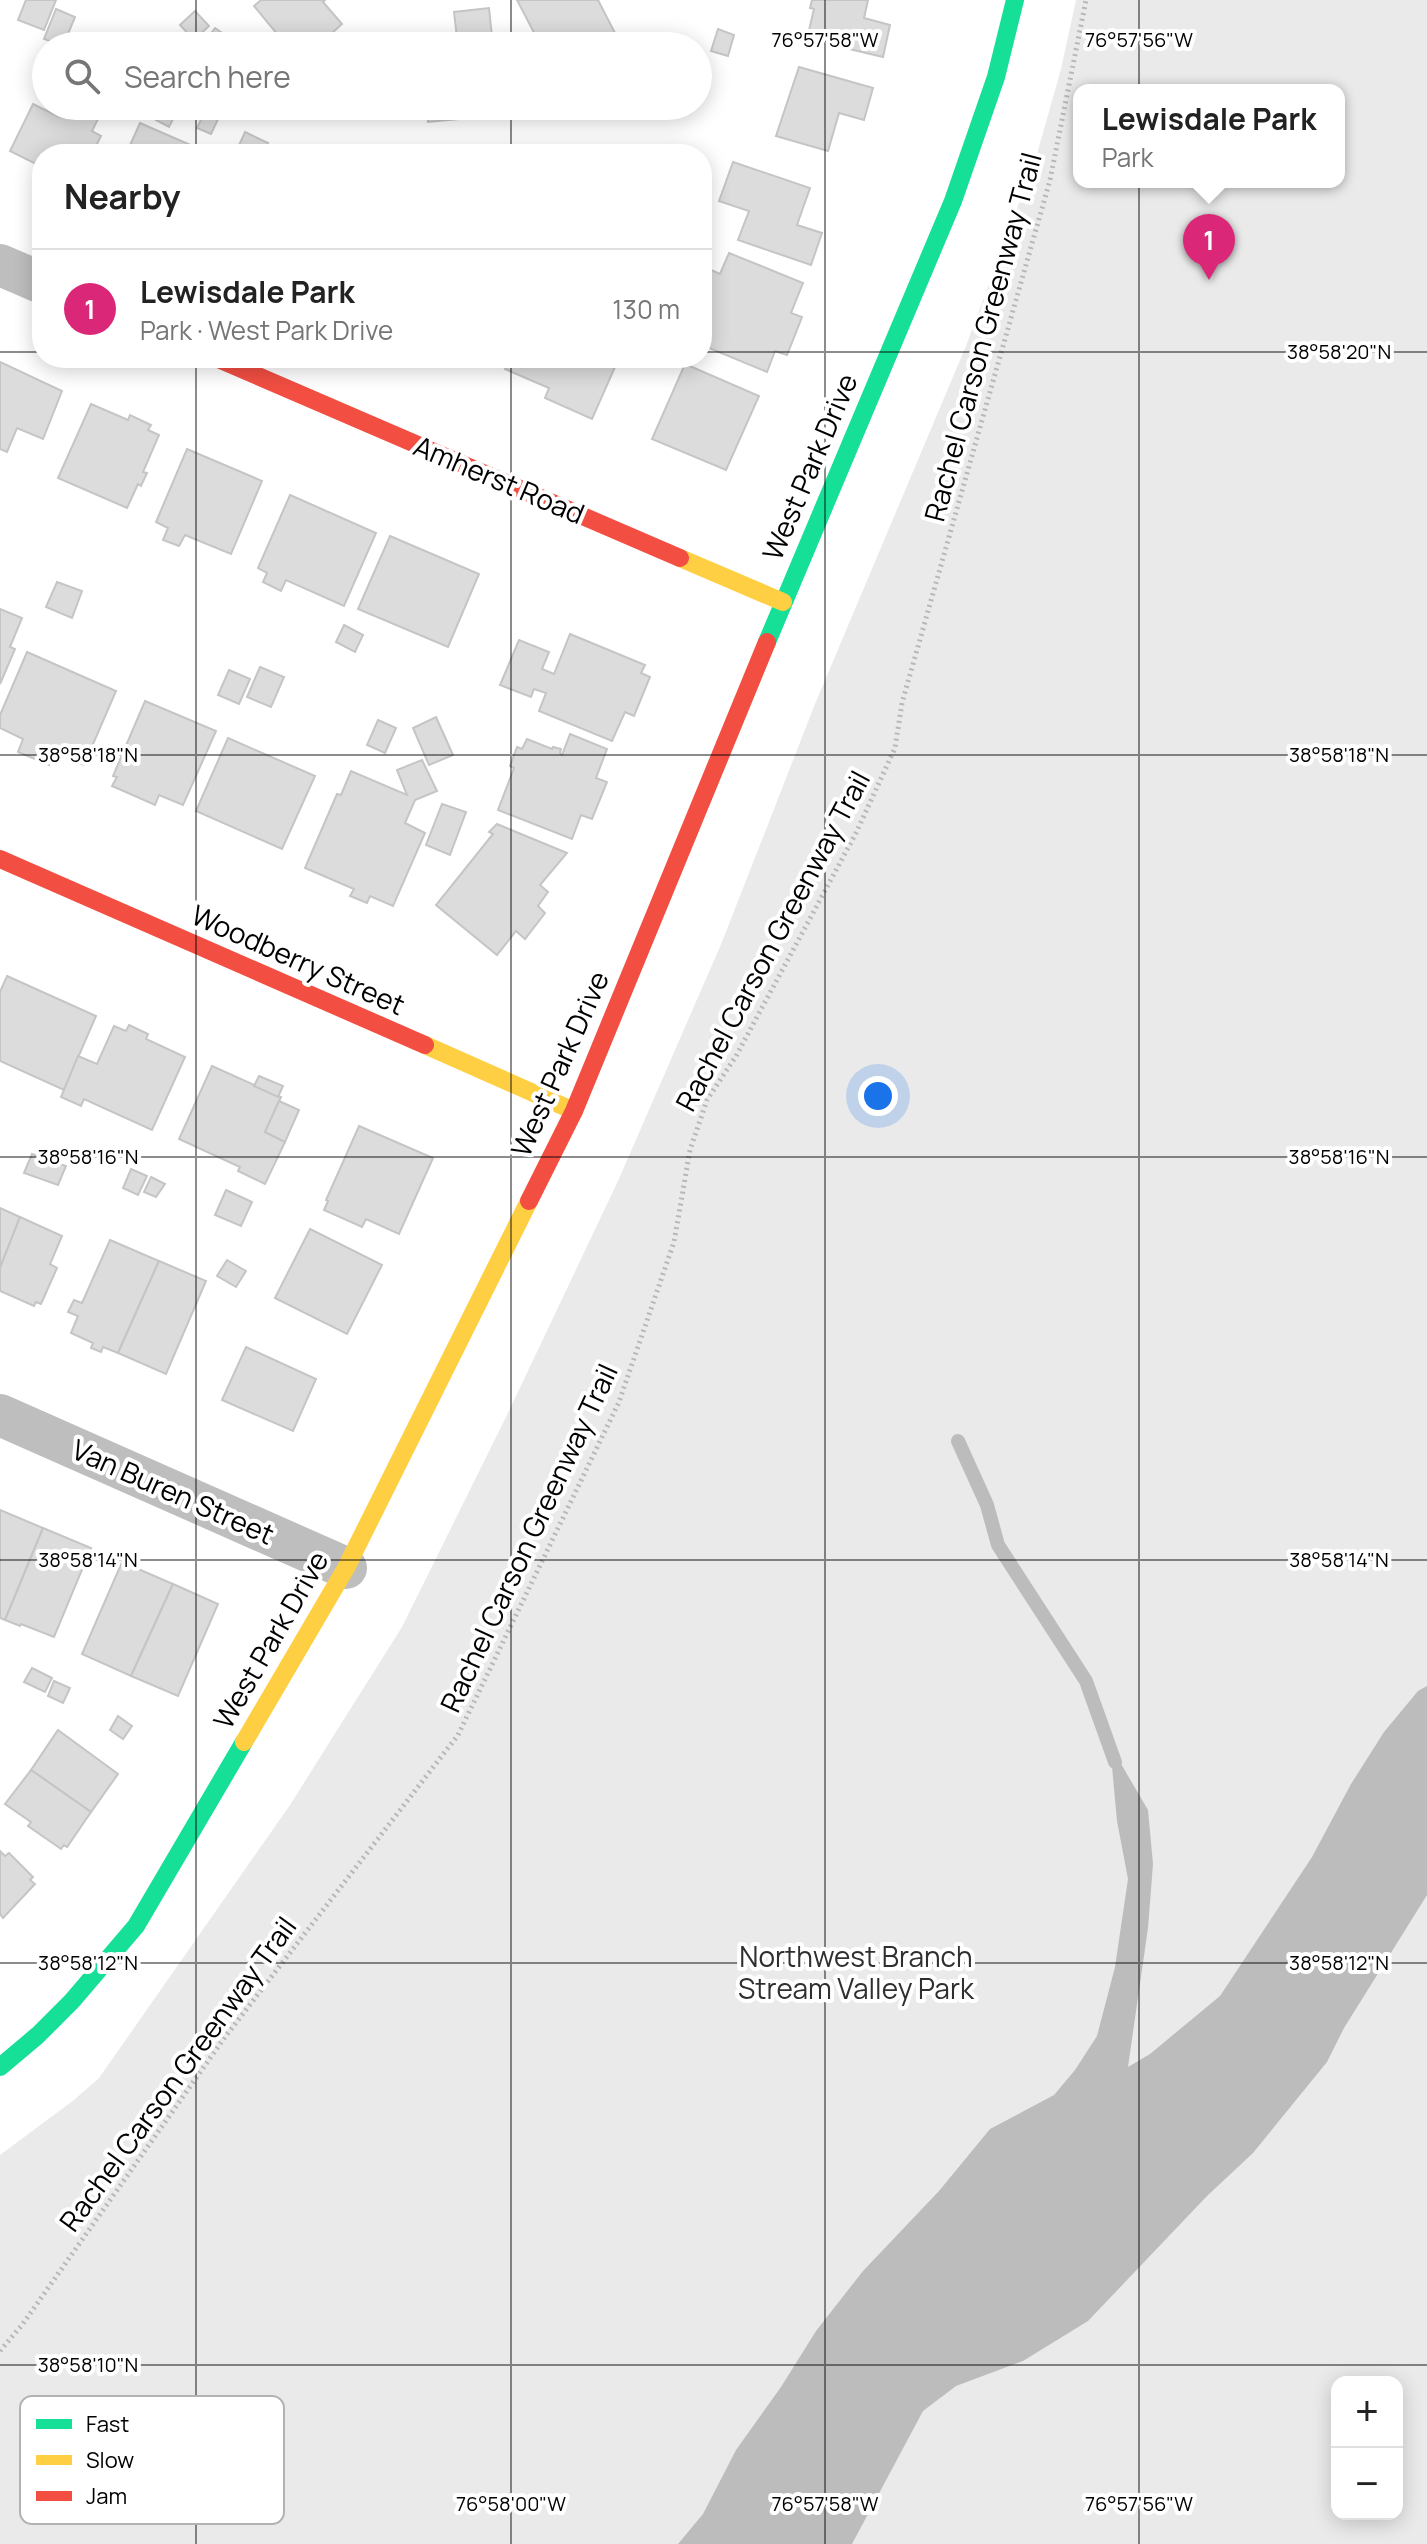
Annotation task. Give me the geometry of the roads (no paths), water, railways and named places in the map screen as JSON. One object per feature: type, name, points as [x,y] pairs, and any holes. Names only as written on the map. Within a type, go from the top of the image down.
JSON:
[{"type":"street","name":"West Park Drive","points":[[0,2067],[33,2042],[58,2017],[136,1926],[346,1568],[574,1111],[783,602],[953,201],[996,77],[1015,0]]},
{"type":"street","points":[[0,265],[32,279]]},
{"type":"street","name":"Amherst Road","points":[[239,368],[783,602]]},
{"type":"street","name":"Woodberry Street","points":[[0,859],[574,1111]]},
{"type":"street","name":"Van Buren Street","points":[[0,1415],[346,1568]]},
{"type":"waterway","points":[[958,1441],[987,1505],[998,1545],[1086,1681],[1115,1762]]},
{"type":"place","name":"Lewisdale Park","points":[[1209,280]]},
{"type":"park label","name":"Northwest Branch Stream Valley Park","points":[[856,1973]]}]
